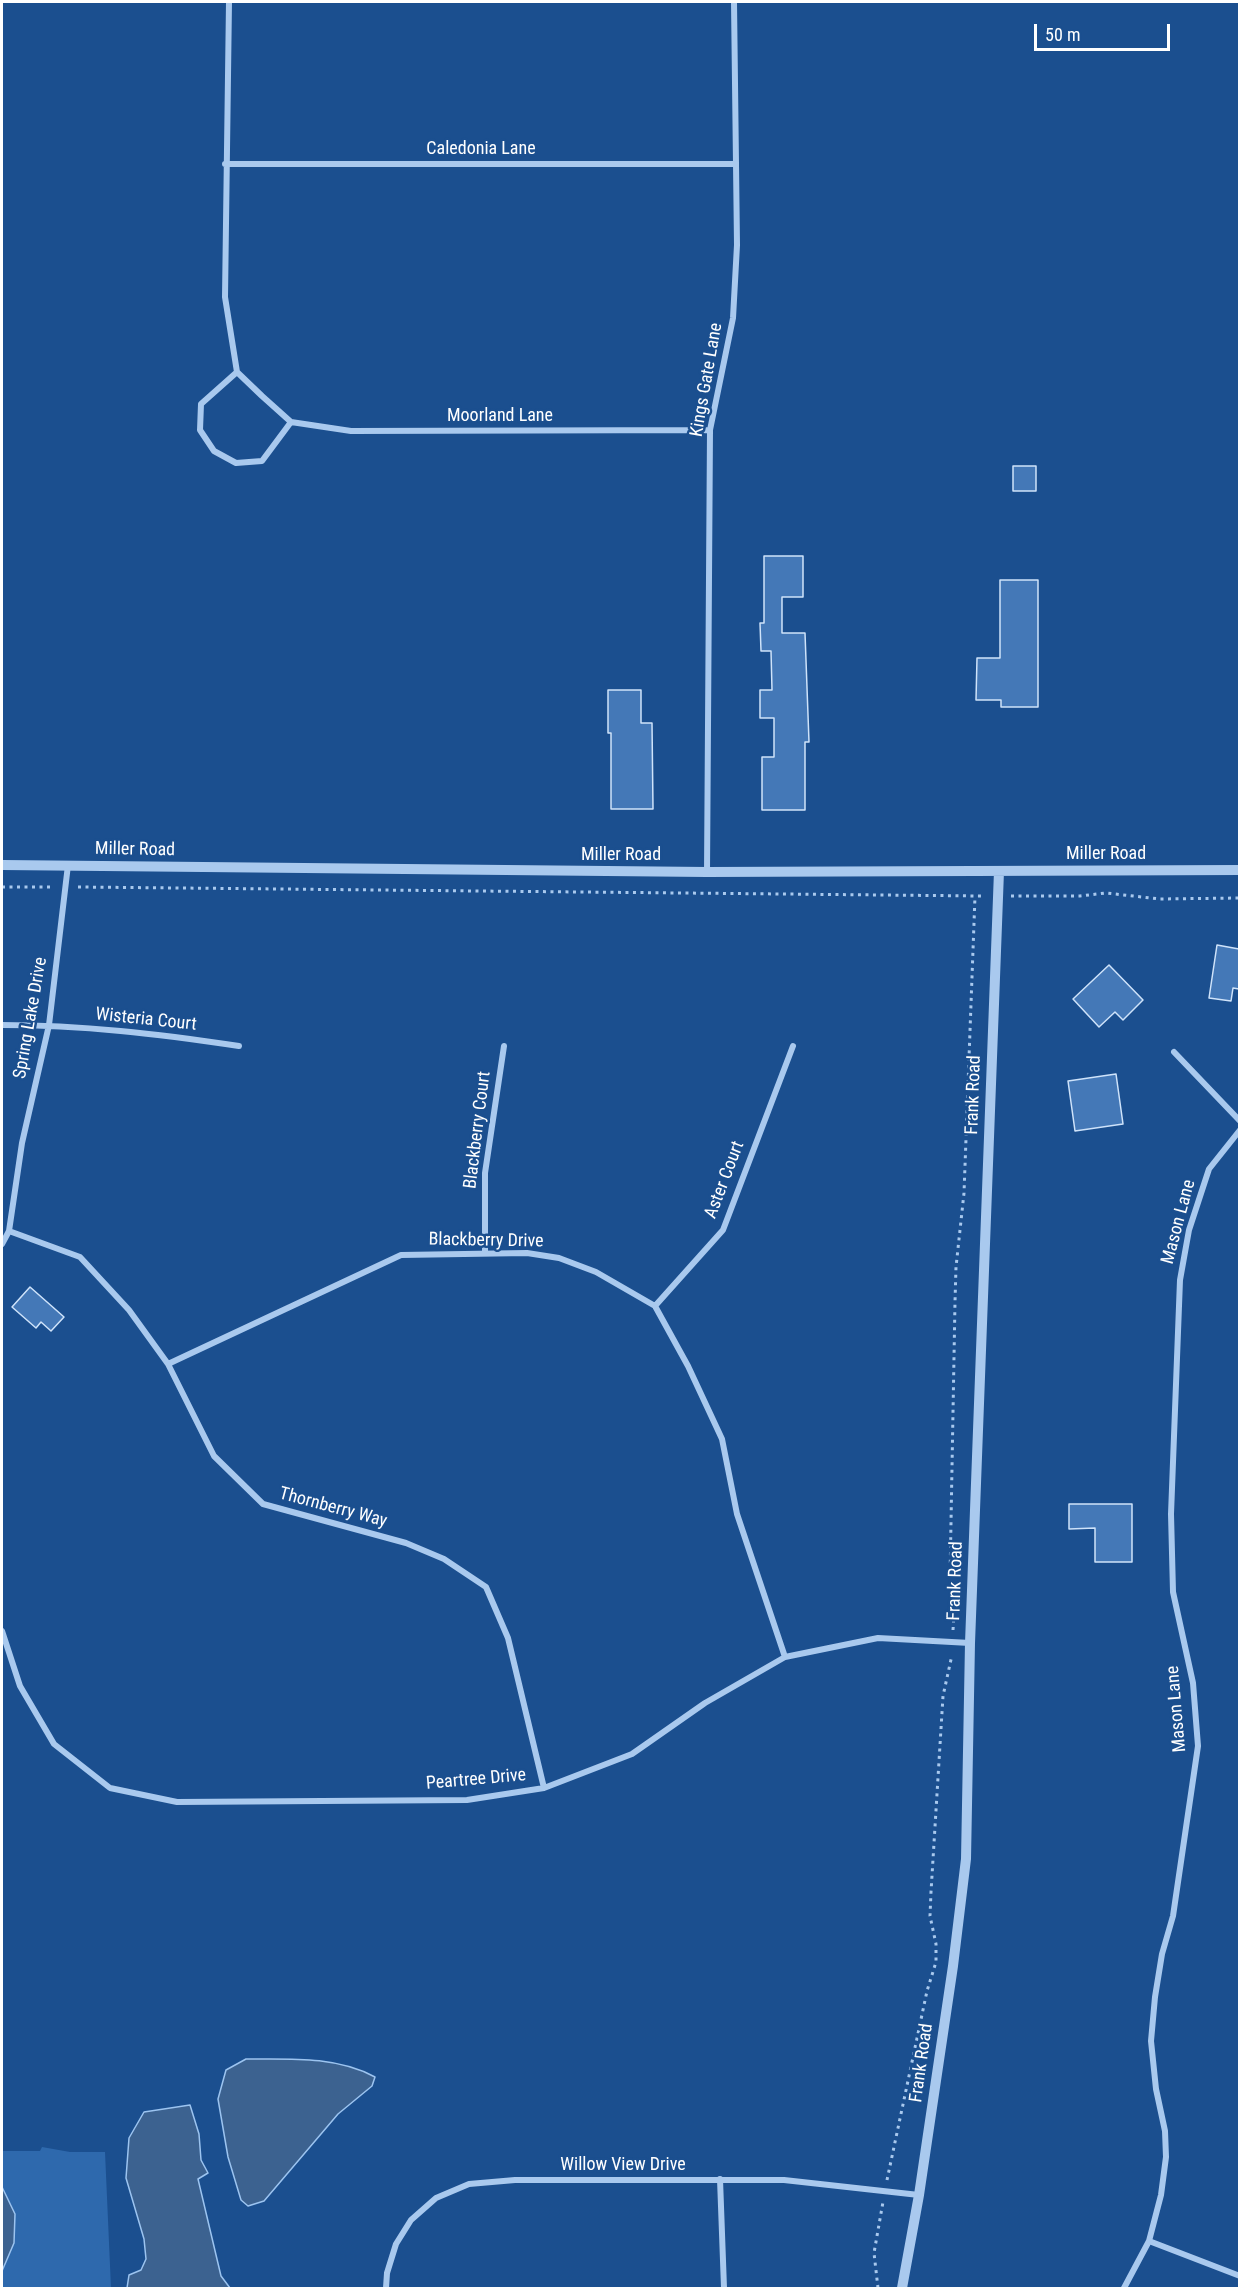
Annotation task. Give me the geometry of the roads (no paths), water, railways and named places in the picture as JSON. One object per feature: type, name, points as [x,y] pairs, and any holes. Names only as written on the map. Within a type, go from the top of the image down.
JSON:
[{"type":"street","points":[[228,2],[225,297],[237,372],[291,422],[262,461],[236,463],[213,451],[200,430],[201,404],[237,372]]},
{"type":"street","name":"Kings Gate Lane","points":[[707,872],[710,430],[733,318],[737,245],[734,2]]},
{"type":"street","name":"Caledonia Lane","points":[[225,164],[736,164]]},
{"type":"street","name":"Moorland Lane","points":[[291,422],[351,431],[710,430]]},
{"type":"street","name":"Miller Road","points":[[2,865],[707,872],[1239,870]]},
{"type":"street","name":"Spring Lake Drive","points":[[2,1244],[9,1231],[22,1143],[49,1025],[68,865]]},
{"type":"street","name":"Frank Road","points":[[902,2289],[919,2196],[953,1966],[966,1858],[970,1642],[999,870]]},
{"type":"street","name":"Wisteria Court","points":[[2,1025],[49,1025],[139,1032],[239,1046]]},
{"type":"street","name":"Blackberry Court","points":[[485,1253],[485,1173],[504,1046]]},
{"type":"street","name":"Aster Court","points":[[655,1306],[723,1230],[793,1046]]},
{"type":"street","points":[[1174,1052],[1239,1121]]},
{"type":"street","name":"Mason Lane","points":[[1124,2289],[1149,2241],[1161,2195],[1166,2157],[1165,2131],[1156,2089],[1152,2030],[1162,1954],[1173,1916],[1198,1746],[1192,1683],[1173,1592],[1171,1514],[1180,1280],[1189,1230],[1209,1169],[1239,1130]]},
{"type":"street","name":"Thornberry Way","points":[[9,1231],[80,1257],[129,1310],[168,1364],[214,1456],[263,1504],[406,1543],[444,1559],[486,1587],[508,1638],[544,1788]]},
{"type":"street","name":"Blackberry Drive","points":[[168,1364],[401,1255],[527,1253],[560,1258],[596,1272],[655,1306]]},
{"type":"street","points":[[655,1306],[688,1366],[722,1439],[737,1514],[785,1657]]},
{"type":"street","name":"Peartree Drive","points":[[2,1631],[20,1686],[54,1744],[110,1788],[177,1802],[467,1800],[544,1788],[632,1754],[705,1703],[785,1657],[878,1638],[970,1642]]},
{"type":"street","points":[[720,2179],[724,2289]]},
{"type":"street","name":"Willow View Drive","points":[[386,2289],[387,2273],[396,2244],[411,2220],[436,2198],[469,2184],[515,2180],[784,2180],[919,2196]]},
{"type":"street","points":[[1149,2241],[1239,2276]]}]
